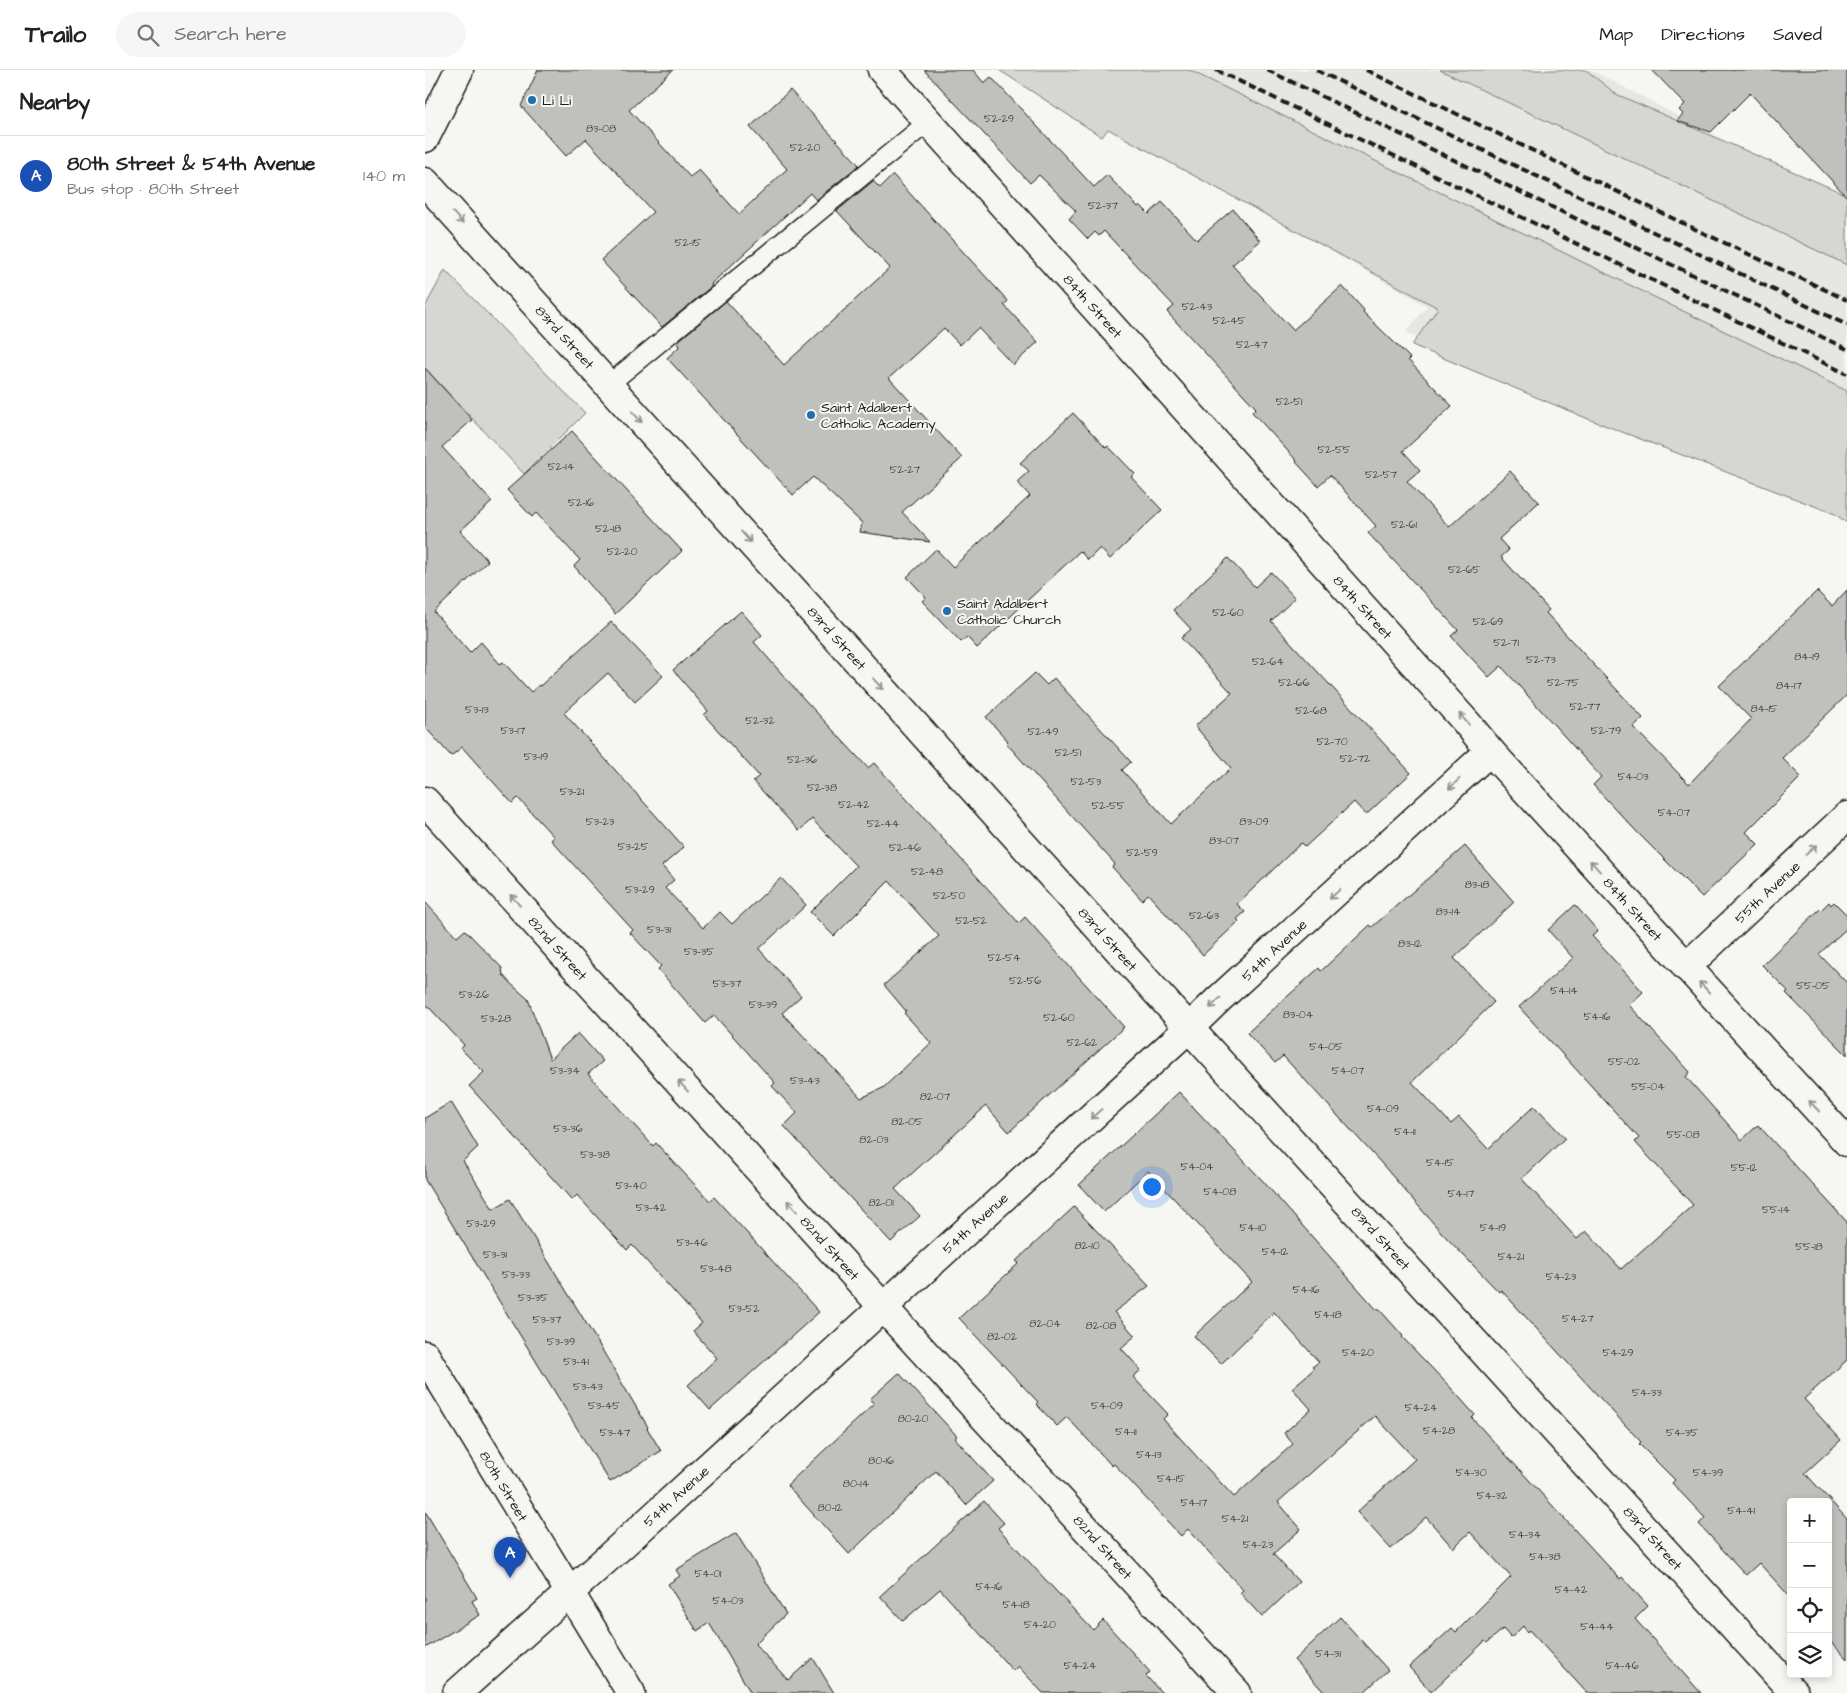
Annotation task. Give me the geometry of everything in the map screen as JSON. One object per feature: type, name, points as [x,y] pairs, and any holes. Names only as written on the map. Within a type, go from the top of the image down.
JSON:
[{"type":"street","points":[[425,138],[459,70]]},
{"type":"street","name":"84th Street","points":[[882,70],[1490,751],[1847,1142]]},
{"type":"street","name":"83rd Street","points":[[425,182],[1189,1028],[1794,1693]]},
{"type":"street","name":"54th Avenue","points":[[457,1693],[570,1593],[1490,751]]},
{"type":"street","name":"82nd Street","points":[[425,801],[883,1307],[1237,1693]]},
{"type":"street","name":"55th Avenue","points":[[1686,967],[1845,821]]},
{"type":"street","name":"80th Street","points":[[425,1355],[631,1693]]},
{"type":"lane","points":[[608,384],[929,122]]},
{"type":"shaded area","points":[[999,70],[1189,70],[1847,391],[1847,523],[1835,514],[1586,418],[1412,345],[1438,308],[1108,129],[1102,137]]},
{"type":"shaded area","points":[[1015,70],[1591,70],[1847,205],[1847,486],[1477,369],[1406,332],[1427,306]]},
{"type":"shaded area","points":[[1440,70],[1586,70],[1616,94],[1847,195],[1847,265]]},
{"type":"shaded area","points":[[445,270],[585,413],[524,474],[425,368],[425,307]]},
{"type":"building","points":[[538,70],[673,70],[629,110],[690,177],[699,170],[739,214],[787,169],[750,127],[790,90],[859,165],[816,200],[810,193],[711,284],[712,286],[662,327],[601,260],[653,212],[586,139],[566,156],[521,106]]},
{"type":"building","points":[[924,70],[973,70],[984,83],[991,77],[1094,187],[1107,175],[1138,207],[1140,205],[1149,214],[1162,202],[1197,240],[1233,209],[1260,241],[1232,265],[1293,330],[1342,286],[1364,310],[1363,312],[1410,358],[1408,360],[1452,406],[1403,451],[1420,470],[1407,481],[1449,527],[1510,471],[1539,502],[1499,539],[1509,550],[1501,557],[1549,610],[1546,613],[1643,718],[1633,727],[1689,784],[1751,719],[1719,686],[1817,591],[1832,606],[1847,590],[1847,695],[1782,758],[1801,777],[1746,832],[1758,844],[1702,897],[1593,785],[1601,777],[1501,666],[1489,677],[1451,636],[1458,630],[1368,533],[1376,526],[1330,475],[1318,486],[1252,412],[1256,408],[1167,312],[1174,306],[1104,231],[1099,236],[1095,232],[1088,239],[1069,219],[1076,211],[1039,175],[1030,183]]},
{"type":"building","points":[[1652,70],[1847,70],[1847,197],[1750,93],[1711,132],[1677,121],[1683,114],[1679,110],[1685,104]]},
{"type":"building","points":[[893,175],[1008,301],[1004,305],[1038,342],[1013,365],[978,328],[960,345],[944,328],[889,378],[962,458],[902,512],[930,542],[860,532],[862,523],[813,477],[793,495],[667,358],[680,346],[677,342],[726,301],[784,365],[890,268],[837,211],[873,181],[880,188]]},
{"type":"building","points":[[425,368],[472,420],[442,447],[492,502],[460,531],[488,561],[434,612],[470,653],[481,642],[500,664],[503,662],[531,692],[611,622],[663,676],[635,702],[608,673],[564,713],[684,847],[662,866],[674,880],[665,888],[703,928],[720,912],[732,924],[781,878],[806,905],[759,949],[801,996],[782,1013],[861,1098],[883,1088],[931,1043],[904,1013],[906,1011],[884,985],[939,936],[889,881],[834,936],[810,912],[856,866],[812,819],[799,831],[753,781],[759,776],[704,715],[708,711],[673,670],[741,611],[762,635],[754,642],[804,699],[868,768],[874,763],[1019,923],[1025,917],[1124,1027],[1009,1132],[986,1106],[895,1189],[920,1216],[891,1242],[784,1126],[797,1113],[772,1086],[775,1083],[714,1015],[705,1023],[658,969],[661,966],[630,933],[633,930],[551,840],[554,837],[518,798],[512,803],[462,747],[451,756],[425,727]]},
{"type":"building","points":[[1073,413],[1106,448],[1108,446],[1135,474],[1131,477],[1162,510],[1110,559],[1100,548],[1088,560],[1080,551],[977,648],[967,637],[961,642],[922,601],[926,597],[907,577],[936,549],[953,567],[1030,496],[1017,482],[1029,471],[1020,463]]},
{"type":"building","points":[[572,431],[682,551],[615,614],[574,566],[580,560],[536,513],[532,517],[507,490]]},
{"type":"building","points":[[1228,558],[1255,587],[1271,572],[1295,598],[1271,621],[1411,773],[1366,815],[1354,802],[1305,847],[1301,843],[1237,904],[1245,912],[1237,919],[1239,921],[1203,955],[1148,894],[1142,900],[1112,867],[1115,864],[1006,743],[1008,741],[986,717],[1035,673],[1047,685],[1054,678],[1131,762],[1122,770],[1171,824],[1231,768],[1195,726],[1232,693],[1181,638],[1191,629],[1173,610]]},
{"type":"building","points":[[1465,846],[1514,902],[1454,958],[1494,1002],[1412,1082],[1451,1124],[1459,1117],[1488,1149],[1534,1106],[1565,1138],[1522,1179],[1577,1239],[1586,1231],[1621,1269],[1693,1205],[1635,1142],[1639,1138],[1519,1007],[1573,958],[1548,930],[1575,905],[1598,931],[1592,936],[1643,992],[1629,1005],[1690,1072],[1686,1077],[1742,1140],[1758,1125],[1847,1222],[1847,1360],[1804,1399],[1841,1440],[1805,1473],[1828,1498],[1787,1498],[1787,1594],[1759,1563],[1746,1575],[1699,1524],[1705,1518],[1672,1483],[1675,1480],[1639,1444],[1641,1442],[1501,1290],[1499,1292],[1441,1232],[1382,1164],[1283,1056],[1275,1063],[1247,1033],[1319,968],[1321,971],[1370,925],[1372,927]]},
{"type":"building","points":[[425,902],[457,937],[465,930],[502,968],[503,975],[510,983],[528,999],[550,1059],[578,1033],[603,1061],[588,1074],[653,1146],[656,1143],[710,1201],[714,1197],[819,1312],[710,1410],[688,1385],[717,1358],[693,1331],[702,1323],[632,1245],[627,1250],[577,1195],[572,1200],[469,1086],[484,1072],[461,1049],[464,1045],[425,1003]]},
{"type":"building","points":[[1829,902],[1831,905],[1834,902],[1847,915],[1847,928],[1819,954],[1847,983],[1847,1055],[1786,993],[1788,991],[1762,965]]},
{"type":"building","points":[[1179,1092],[1262,1180],[1377,1310],[1378,1308],[1402,1337],[1451,1388],[1475,1415],[1472,1418],[1620,1579],[1622,1577],[1648,1606],[1635,1619],[1701,1693],[1587,1693],[1529,1630],[1527,1632],[1523,1626],[1511,1638],[1503,1629],[1487,1643],[1485,1641],[1431,1692],[1409,1667],[1452,1628],[1456,1632],[1511,1577],[1470,1532],[1453,1548],[1426,1517],[1391,1549],[1357,1512],[1415,1459],[1375,1416],[1278,1502],[1301,1529],[1273,1554],[1299,1582],[1262,1617],[1240,1593],[1243,1590],[1188,1529],[1181,1536],[1067,1417],[1057,1426],[1036,1404],[1038,1402],[959,1318],[1019,1263],[1016,1261],[1074,1207],[1149,1286],[1114,1312],[1135,1336],[1121,1348],[1141,1370],[1133,1377],[1168,1414],[1163,1419],[1206,1467],[1234,1497],[1293,1444],[1284,1433],[1311,1409],[1292,1388],[1314,1369],[1312,1367],[1319,1362],[1274,1312],[1221,1364],[1194,1336],[1252,1282],[1148,1171],[1104,1212],[1079,1185]]},
{"type":"building","points":[[451,1102],[478,1147],[463,1161],[493,1209],[510,1199],[594,1336],[661,1451],[610,1482],[425,1180],[425,1118]]},
{"type":"building","points":[[899,1373],[957,1436],[955,1438],[993,1481],[966,1505],[936,1471],[849,1554],[787,1485],[874,1404],[870,1399]]},
{"type":"building","points":[[984,1501],[1004,1523],[998,1528],[1055,1590],[1093,1630],[1103,1620],[1150,1672],[1146,1676],[1162,1693],[1043,1693],[1018,1666],[1013,1671],[940,1589],[903,1621],[880,1596]]},
{"type":"building","points":[[1832,1503],[1847,1519],[1847,1659],[1832,1643]]},
{"type":"building","points":[[425,1511],[477,1598],[472,1601],[480,1615],[425,1648]]},
{"type":"building","points":[[736,1533],[786,1614],[755,1644],[788,1680],[813,1658],[834,1693],[751,1693],[709,1623],[697,1631],[668,1584],[680,1576],[676,1570]]},
{"type":"building","points":[[1340,1617],[1388,1670],[1363,1693],[1325,1693],[1294,1660]]},
{"type":"railway","points":[[1216,70],[1847,374]]},
{"type":"railway","points":[[1267,70],[1847,349]]},
{"type":"railway","points":[[1316,70],[1847,325]]},
{"type":"railway","points":[[1366,70],[1697,230],[1847,300]]},
{"type":"place","name":"Li Li","points":[[532,100]]},
{"type":"place","name":"Saint Adalbert Catholic Academy","points":[[811,415]]},
{"type":"place","name":"Saint Adalbert Catholic Church","points":[[947,611]]},
{"type":"place","name":"80th Street & 54th Avenue","points":[[510,1578]]}]
